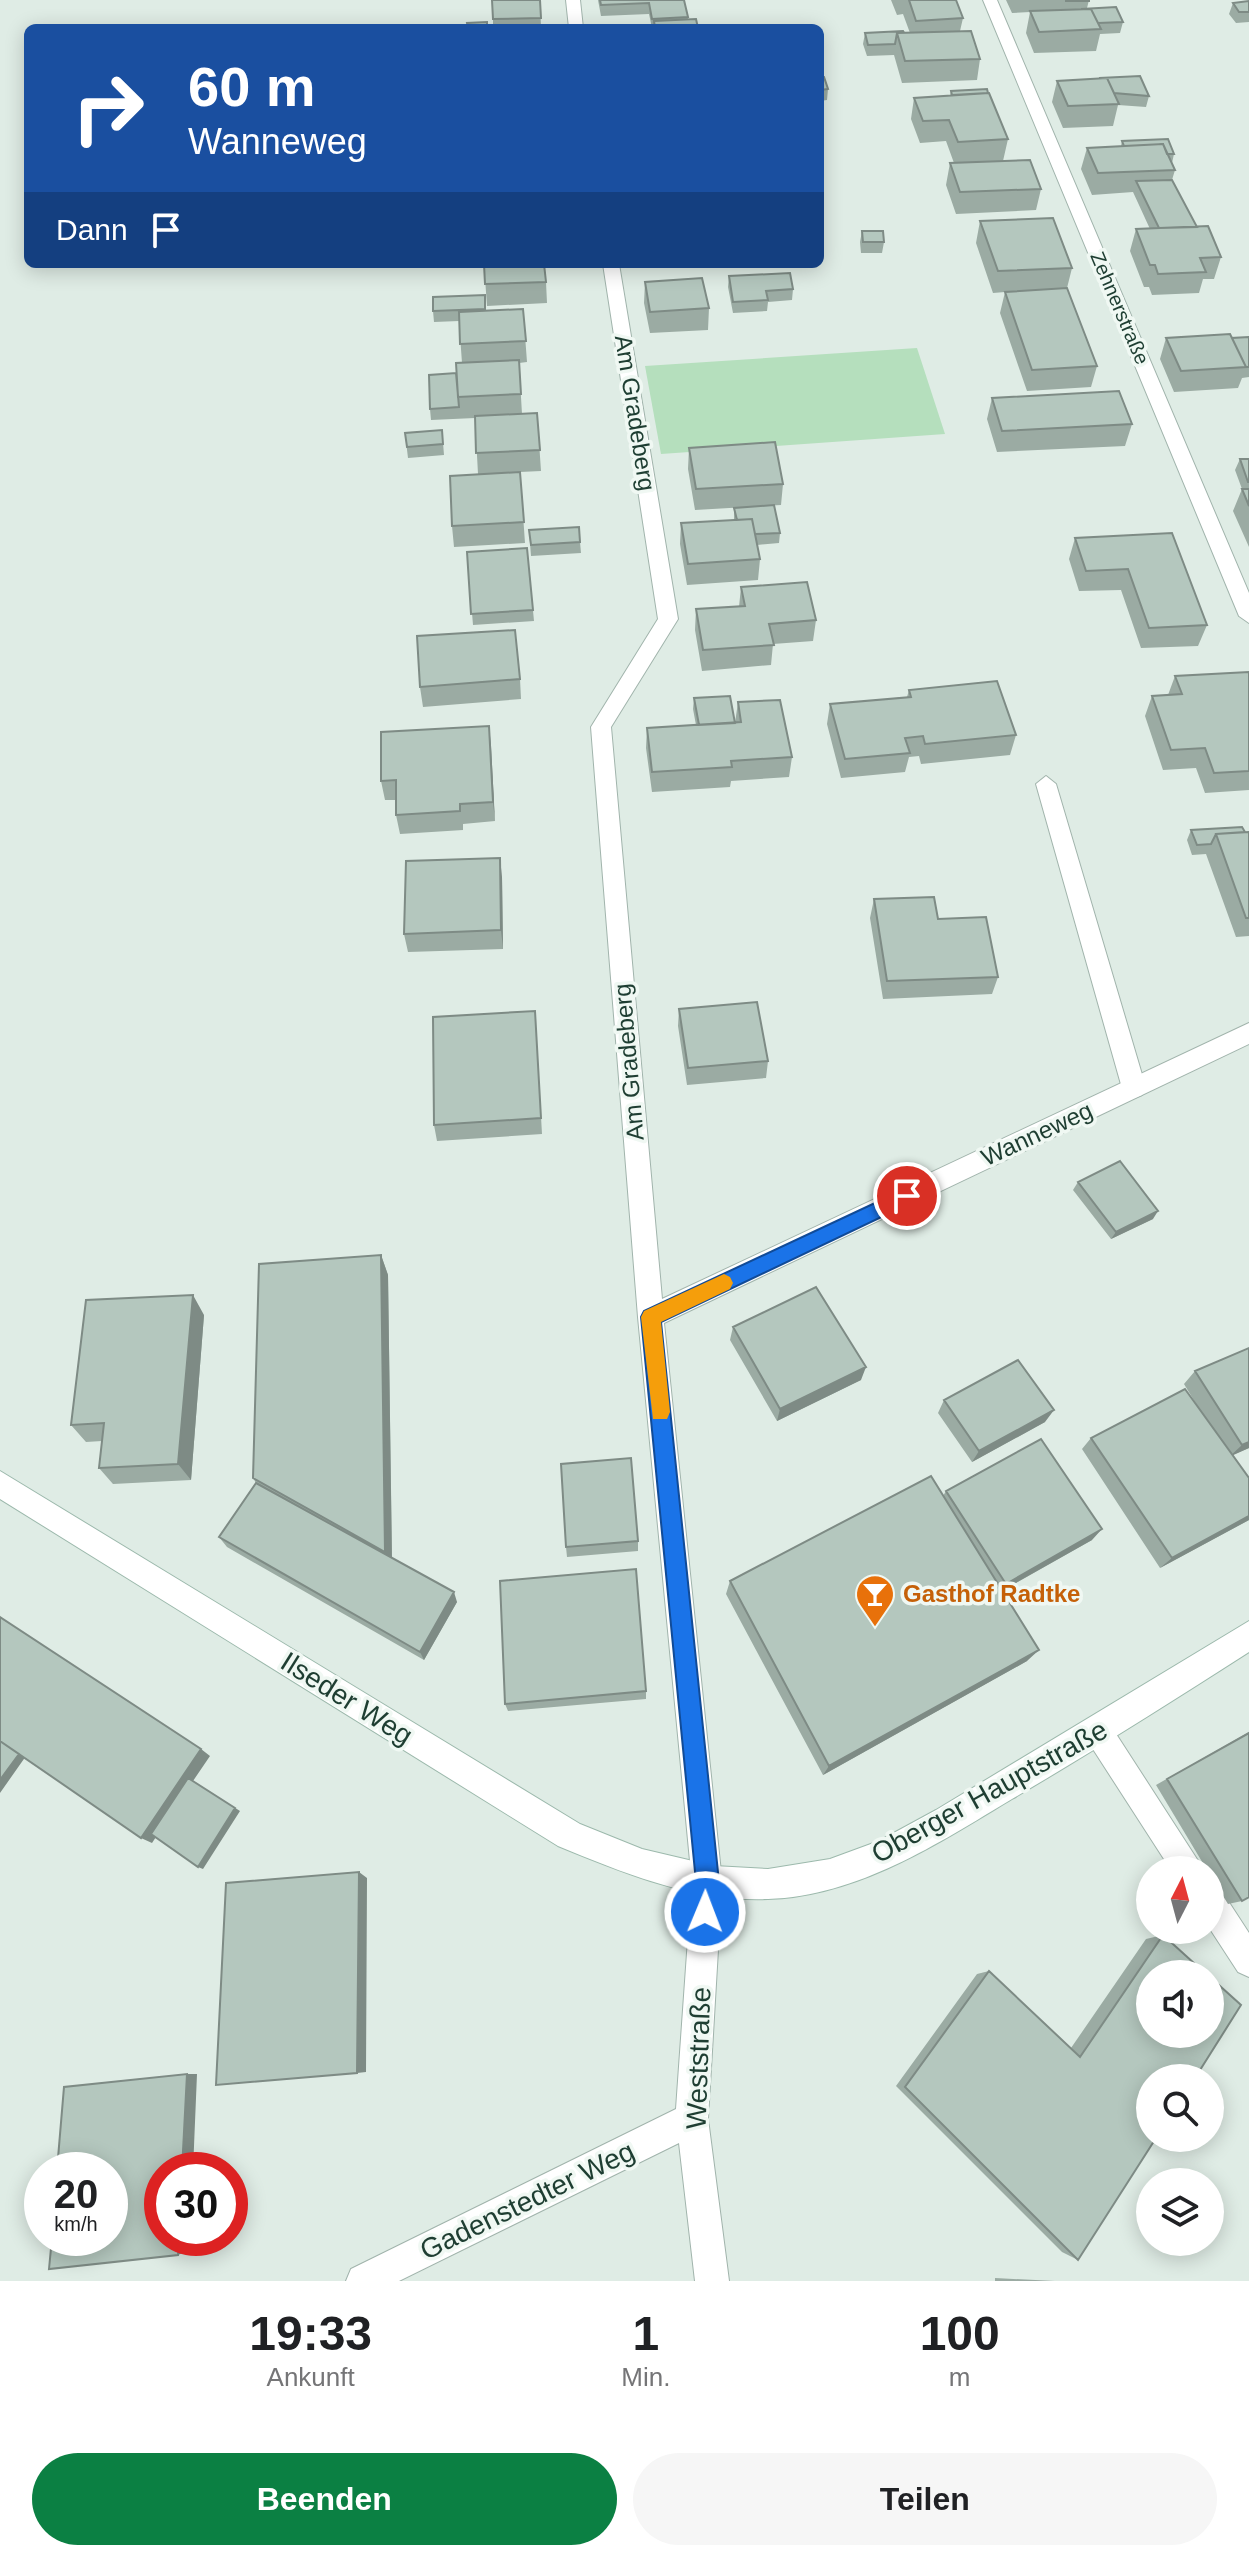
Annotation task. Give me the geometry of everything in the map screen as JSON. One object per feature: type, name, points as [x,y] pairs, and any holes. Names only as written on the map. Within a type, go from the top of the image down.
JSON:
[{"type":"street","points":[[573,0],[576,24]]},
{"type":"street","name":"Zehnerstraße","points":[[990,0],[1249,616]]},
{"type":"street","name":"Am Gradeberg","points":[[612,268],[668,619],[601,727],[651,1317],[707,1882]]},
{"type":"street","points":[[1046,784],[1134,1088]]},
{"type":"street","name":"Wanneweg","points":[[651,1317],[1249,1033]]},
{"type":"street","name":"Ilseder Weg","points":[[0,1484],[569,1835],[642,1867],[707,1882]]},
{"type":"street","name":"Oberger Hauptstraße","points":[[707,1882],[771,1884],[837,1872],[904,1845],[1099,1733],[1249,1635]]},
{"type":"street","points":[[1099,1733],[1180,1856]]},
{"type":"street","name":"Weststraße","points":[[707,1882],[692,2119],[712,2281]]},
{"type":"street","points":[[1224,1923],[1249,1961]]},
{"type":"street","name":"Gadenstedter Weg","points":[[363,2281],[692,2119]]},
{"type":"green space","points":[[917,348],[945,434],[661,454],[645,366]]},
{"type":"building","points":[[492,0],[540,0],[541,18],[493,19]]},
{"type":"building","points":[[600,0],[684,0],[688,17],[652,19],[649,3],[601,5]]},
{"type":"building","points":[[909,0],[956,0],[963,18],[916,21]]},
{"type":"building","points":[[1249,1],[1249,12],[1239,12],[1233,3]]},
{"type":"building","points":[[1116,7],[1123,22],[1098,23],[1091,9],[1081,9]]},
{"type":"building","points":[[1091,9],[1101,29],[1039,32],[1030,11]]},
{"type":"building","points":[[696,19],[697,24],[654,24],[654,21]]},
{"type":"building","points":[[903,31],[897,33],[895,44],[868,45],[865,33]]},
{"type":"building","points":[[971,31],[980,59],[905,61],[897,33]]},
{"type":"building","points":[[1140,76],[1149,96],[1114,93],[1107,78],[1099,78]]},
{"type":"building","points":[[1107,78],[1119,104],[1068,106],[1057,81]]},
{"type":"building","points":[[987,89],[988,93],[952,95],[951,91]]},
{"type":"building","points":[[989,93],[1008,139],[958,142],[949,120],[923,121],[914,98]]},
{"type":"building","points":[[1168,139],[1174,154],[1167,154],[1163,144],[1124,146],[1122,141]]},
{"type":"building","points":[[1163,144],[1175,170],[1098,173],[1087,148]]},
{"type":"building","points":[[1030,160],[1041,189],[960,192],[950,163]]},
{"type":"building","points":[[1172,180],[1197,227],[1159,228],[1136,181]]},
{"type":"building","points":[[1053,218],[1072,268],[998,271],[980,221]]},
{"type":"building","points":[[1208,226],[1221,257],[1200,258],[1206,272],[1158,274],[1155,265],[1150,265],[1136,229]]},
{"type":"building","points":[[862,231],[883,231],[884,242],[863,242]]},
{"type":"building","points":[[484,268],[544,268],[546,282],[485,284]]},
{"type":"building","points":[[790,273],[793,289],[766,291],[768,300],[733,302],[729,276]]},
{"type":"building","points":[[702,278],[709,308],[650,312],[645,282]]},
{"type":"building","points":[[1067,288],[1097,366],[1032,370],[1005,292]]},
{"type":"building","points":[[485,295],[485,309],[433,311],[433,297]]},
{"type":"building","points":[[523,309],[526,341],[460,344],[459,312]]},
{"type":"building","points":[[1230,334],[1246,367],[1181,371],[1166,338]]},
{"type":"building","points":[[1249,337],[1249,367],[1246,367],[1232,338]]},
{"type":"building","points":[[519,360],[521,394],[458,397],[456,363]]},
{"type":"building","points":[[456,373],[459,407],[430,409],[429,375]]},
{"type":"building","points":[[1119,391],[1132,424],[1002,431],[992,398]]},
{"type":"building","points":[[537,413],[540,450],[476,453],[475,416]]},
{"type":"building","points":[[442,430],[443,444],[407,447],[405,433]]},
{"type":"building","points":[[775,442],[783,484],[696,489],[689,448]]},
{"type":"building","points":[[1240,459],[1249,459],[1249,482],[1248,482]]},
{"type":"building","points":[[520,472],[524,522],[452,526],[450,476]]},
{"type":"building","points":[[1242,489],[1249,489],[1249,506]]},
{"type":"building","points":[[774,505],[780,533],[755,534],[752,519],[737,520],[734,508]]},
{"type":"building","points":[[752,519],[760,559],[688,564],[681,523]]},
{"type":"building","points":[[579,527],[580,542],[531,545],[529,530]]},
{"type":"building","points":[[1172,533],[1207,625],[1149,628],[1128,569],[1086,571],[1075,538]]},
{"type":"building","points":[[527,548],[533,610],[471,614],[467,552]]},
{"type":"building","points":[[807,582],[816,620],[769,624],[774,645],[703,650],[696,609],[745,606],[741,587]]},
{"type":"building","points":[[515,630],[520,679],[420,687],[417,636]]},
{"type":"building","points":[[1249,672],[1249,771],[1214,773],[1205,748],[1171,750],[1152,696],[1182,694],[1175,676]]},
{"type":"building","points":[[997,681],[1016,735],[925,744],[923,736],[905,738],[910,753],[845,759],[830,704],[911,697],[909,690]]},
{"type":"building","points":[[730,696],[735,723],[699,725],[694,698]]},
{"type":"building","points":[[780,700],[792,757],[731,761],[732,767],[652,772],[647,728],[741,722],[738,702]]},
{"type":"building","points":[[489,726],[493,802],[460,804],[460,811],[396,815],[396,780],[381,781],[381,732]]},
{"type":"building","points":[[1242,827],[1245,832],[1216,834],[1211,844],[1197,845],[1191,830]]},
{"type":"building","points":[[1249,832],[1249,918],[1246,918],[1216,834]]},
{"type":"building","points":[[500,858],[501,930],[404,934],[406,861]]},
{"type":"building","points":[[934,897],[938,919],[986,917],[998,977],[887,981],[874,899]]},
{"type":"building","points":[[757,1002],[768,1061],[688,1068],[679,1009]]},
{"type":"building","points":[[535,1011],[541,1118],[434,1125],[433,1017]]},
{"type":"building","points":[[1120,1161],[1158,1211],[1116,1232],[1078,1182]]},
{"type":"building","points":[[381,1255],[385,1552],[253,1478],[259,1264]]},
{"type":"building","points":[[816,1287],[866,1367],[780,1409],[733,1327]]},
{"type":"building","points":[[193,1295],[178,1464],[99,1468],[104,1423],[71,1425],[86,1300]]},
{"type":"building","points":[[1249,1348],[1249,1442],[1242,1445],[1195,1371]]},
{"type":"building","points":[[1018,1360],[1054,1410],[979,1451],[944,1400]]},
{"type":"building","points":[[1185,1389],[1249,1478],[1249,1516],[1172,1558],[1091,1438]]},
{"type":"building","points":[[1041,1439],[1102,1529],[1006,1584],[946,1491]]},
{"type":"building","points":[[631,1458],[638,1541],[566,1547],[561,1464]]},
{"type":"building","name":"Gasthof Radtke","points":[[931,1476],[1039,1650],[829,1766],[730,1581]]},
{"type":"building","points":[[256,1483],[454,1592],[420,1652],[219,1537]]},
{"type":"building","points":[[636,1569],[646,1691],[505,1704],[500,1581]]},
{"type":"building","points":[[0,1617],[201,1749],[141,1838],[0,1741]]},
{"type":"building","points":[[1249,1733],[1249,1897],[1242,1901],[1224,1872],[1224,1856],[1214,1856],[1167,1779]]},
{"type":"building","points":[[0,1741],[19,1754],[0,1780]]},
{"type":"building","points":[[188,1778],[235,1808],[198,1867],[151,1834]]},
{"type":"building","points":[[359,1872],[357,2073],[216,2085],[226,1883]]},
{"type":"building","points":[[1157,1944],[1173,1944],[1191,1960],[1146,1960]]},
{"type":"building","points":[[989,1971],[1080,2057],[1136,1975],[1136,2048],[1214,2048],[1204,2064],[1136,2064],[1136,2152],[1147,2152],[1078,2260],[905,2087]]},
{"type":"building","points":[[1224,1990],[1241,2005],[1224,2032]]},
{"type":"building","points":[[187,2074],[183,2152],[144,2152],[144,2256],[169,2256],[49,2269],[50,2256],[128,2256],[128,2152],[59,2152],[64,2087]]},
{"type":"slow traffic","points":[[660,1412],[651,1317],[724,1283]]},
{"type":"place","name":"Gasthof Radtke","points":[[875,1628]]},
{"type":"route","points":[[705,1912],[707,1882],[651,1317],[907,1196]]}]
